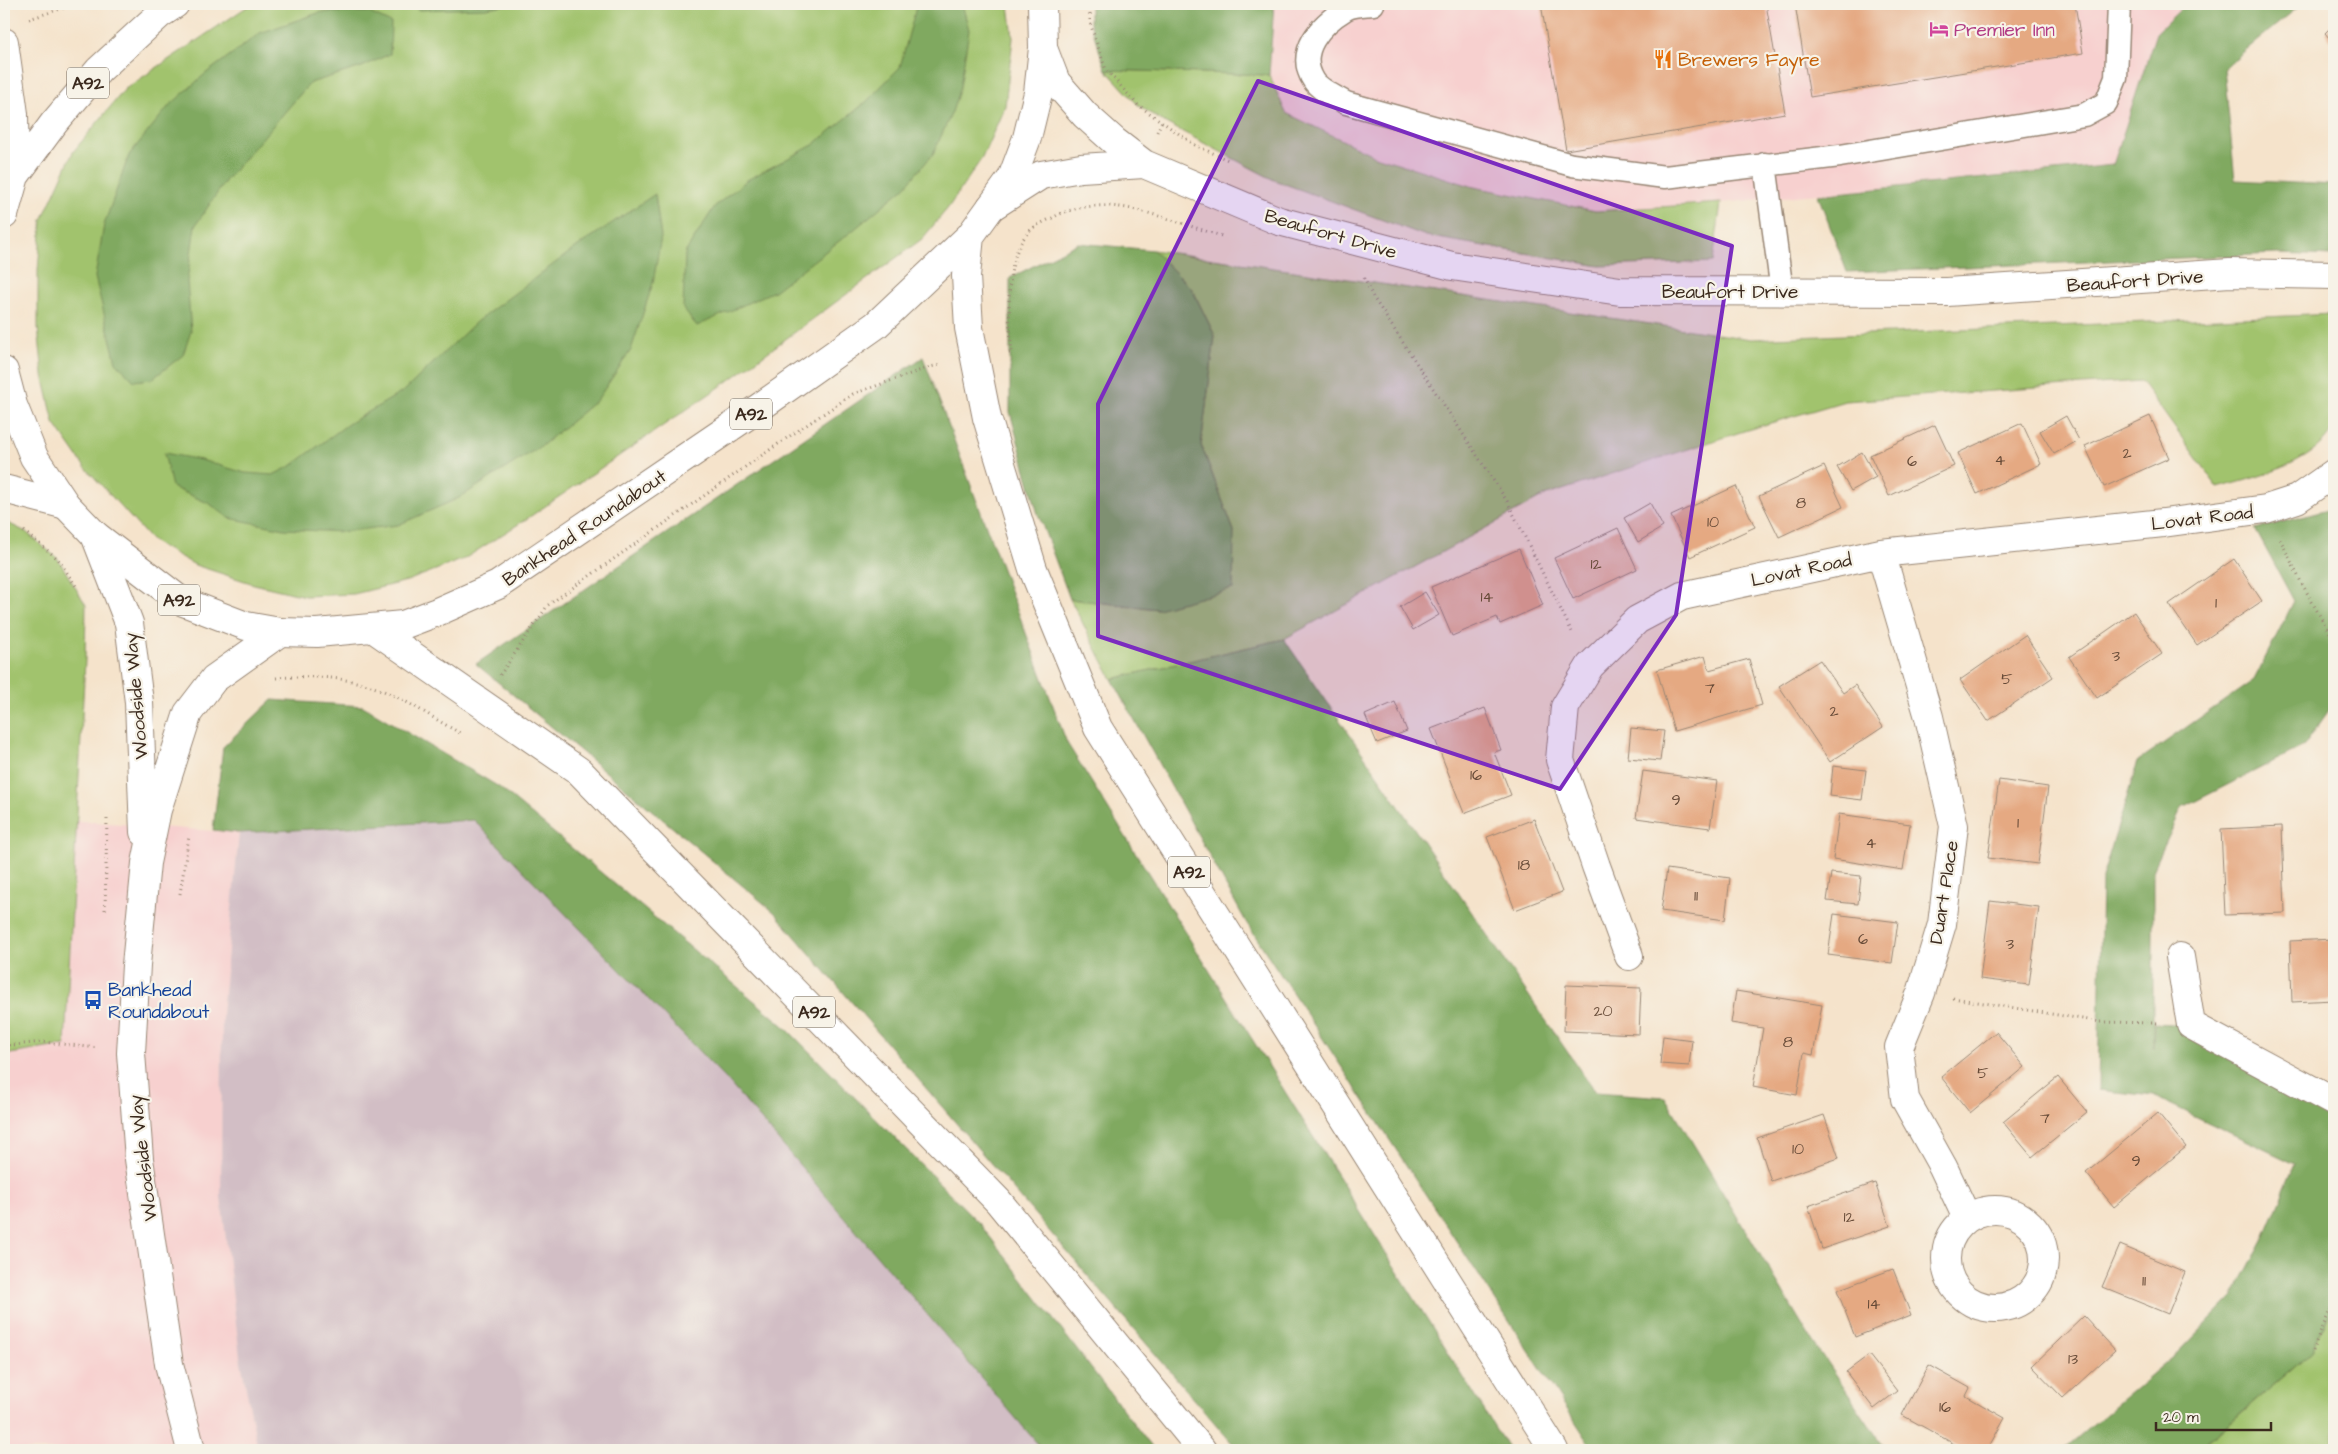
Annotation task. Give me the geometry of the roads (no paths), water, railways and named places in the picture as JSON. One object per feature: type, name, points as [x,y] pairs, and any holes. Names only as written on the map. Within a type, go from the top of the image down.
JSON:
[{"type":"main road","name":"A92","points":[[15,176],[54,123],[99,70],[160,14],[174,4]]},
{"type":"main road","name":"Bankhead Roundabout","points":[[4,371],[13,405],[34,457],[66,506],[95,535],[181,601],[246,626],[280,632],[317,634],[374,630],[403,625],[438,612],[498,585],[760,407],[876,325],[970,236],[1012,178],[1027,138],[1038,93],[1043,48],[1042,4]]},
{"type":"main road","name":"A92","points":[[4,42],[14,114],[15,176],[4,215]]},
{"type":"main road","name":"Beaufort Drive","points":[[1043,48],[1056,82],[1085,115],[1144,164],[1279,221],[1452,266],[1620,291],[1948,292],[2230,274],[2334,275]]},
{"type":"main road","name":"Beaufort Drive","points":[[991,208],[1041,174],[1081,168],[1144,164]]},
{"type":"main road","name":"A92","points":[[970,236],[966,276],[969,328],[986,418],[1033,569],[1098,728],[1554,1450]]},
{"type":"main road","name":"Lovat Road","points":[[1629,956],[1560,760],[1565,707],[1590,666],[1637,620],[1682,596],[1881,553],[2163,523],[2266,509],[2297,499],[2334,473]]},
{"type":"main road","points":[[4,489],[66,506]]},
{"type":"main road","name":"Woodside Way","points":[[95,535],[128,623],[139,702],[146,863]]},
{"type":"main road","name":"Duart Place","points":[[1881,553],[1929,717],[1954,826],[1942,924],[1921,993],[1899,1047],[1905,1099],[1943,1167],[1967,1218]]},
{"type":"main road","name":"A92","points":[[374,630],[579,771],[991,1194],[1202,1450]]},
{"type":"main road","name":"Woodside Way","points":[[191,1450],[169,1364],[139,1158],[131,1053],[136,965],[146,863],[157,810],[188,713],[214,679],[280,632]]},
{"type":"main road","points":[[2180,957],[2191,1025],[2334,1102]]},
{"type":"lane","points":[[1373,4],[1348,8],[1317,32],[1306,55],[1308,68],[1315,83],[1346,103],[1572,165],[1665,176],[1860,153],[2084,115],[2106,103],[2116,78],[2119,4]]},
{"type":"lane","points":[[1765,164],[1782,292]]},
{"type":"place","name":"Premier Inn","points":[[1939,29]]},
{"type":"place","name":"Brewers Fayre","points":[[1663,59]]},
{"type":"place","name":"Bankhead Roundabout","points":[[93,1000]]}]
